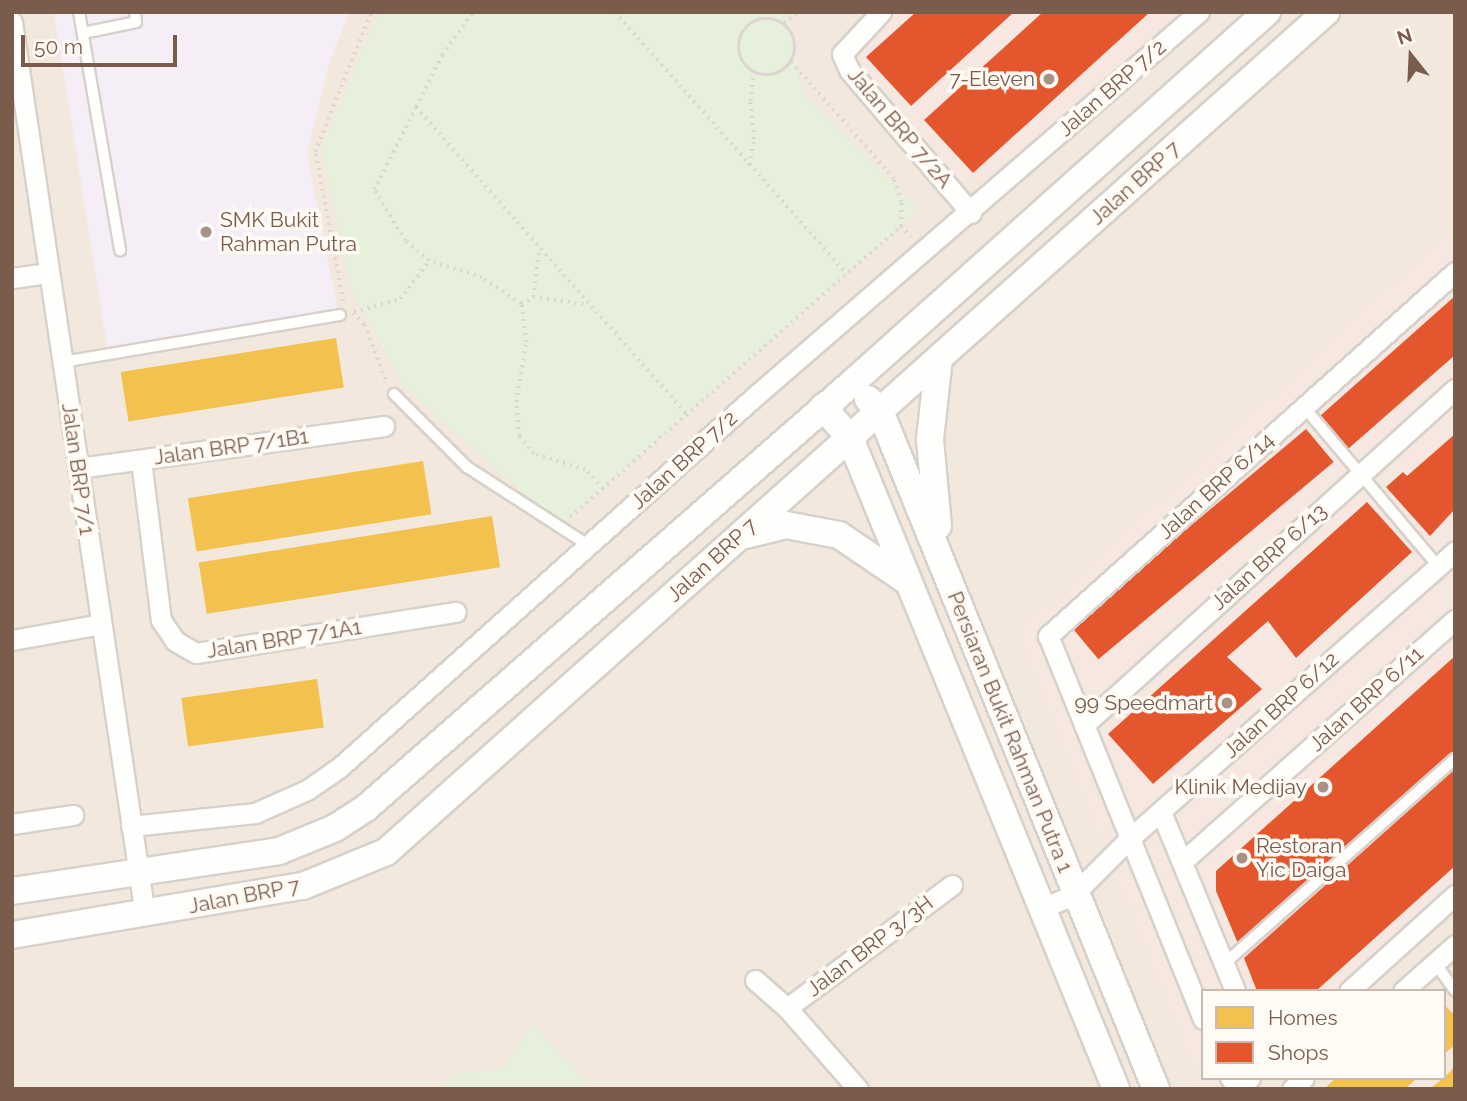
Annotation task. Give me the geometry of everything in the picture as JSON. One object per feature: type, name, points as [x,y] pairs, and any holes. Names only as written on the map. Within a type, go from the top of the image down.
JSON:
[{"type":"main road","name":"Jalan BRP 7","points":[[12,891],[279,851],[335,828],[367,807],[852,383],[1267,12]]},
{"type":"main road","name":"Jalan BRP 7","points":[[12,935],[145,915],[303,886],[386,852],[1326,12]]},
{"type":"main road","points":[[939,358],[930,415],[930,464],[948,579]]},
{"type":"main road","name":"Persiaran Bukit Rahman Putra 1","points":[[852,383],[880,411],[1074,894],[1156,1089]]},
{"type":"main road","name":"Persiaran Bukit Rahman Putra 1","points":[[823,407],[850,438],[1116,1089]]},
{"type":"main road","points":[[737,538],[760,529],[813,527],[863,547],[908,582]]},
{"type":"street","name":"Jalan BRP 7/2A","points":[[881,12],[842,54],[849,71],[971,213]]},
{"type":"street","name":"Jalan BRP 7/2","points":[[131,826],[255,813],[307,790],[340,766],[588,545],[1199,12]]},
{"type":"street","name":"Jalan BRP 7/1","points":[[12,22],[145,915]]},
{"type":"street","name":"Jalan BRP 6/14","points":[[1084,725],[1048,636],[1455,272]]},
{"type":"street","points":[[12,278],[49,273]]},
{"type":"street","name":"Jalan BRP 6/13","points":[[1084,725],[1455,389]]},
{"type":"street","name":"Jalan BRP 7/1B1","points":[[78,468],[384,426]]},
{"type":"street","name":"Jalan BRP 7/1A1","points":[[141,460],[161,620],[175,641],[196,653],[456,612]]},
{"type":"street","name":"Jalan BRP 6/12","points":[[1041,909],[1074,894],[1130,838],[1455,551]]},
{"type":"street","name":"Jalan BRP 6/11","points":[[1182,862],[1455,620]]},
{"type":"street","points":[[12,640],[101,624]]},
{"type":"street","points":[[1084,725],[1201,1014]]},
{"type":"street","points":[[1161,811],[1234,989]]},
{"type":"street","points":[[12,824],[73,815]]},
{"type":"street","name":"Jalan BRP 3/3H","points":[[787,1008],[952,885]]},
{"type":"street","points":[[1351,989],[1455,895]]},
{"type":"street","points":[[1405,989],[1455,945]]},
{"type":"street","points":[[755,980],[787,1008],[858,1089]]},
{"type":"lane","points":[[79,12],[120,250]]},
{"type":"lane","points":[[83,33],[136,22],[135,12]]},
{"type":"lane","points":[[62,362],[340,315]]},
{"type":"lane","points":[[394,394],[467,467],[557,528],[588,545]]},
{"type":"lane","points":[[1304,407],[1438,566]]},
{"type":"lane","points":[[1224,964],[1455,760]]},
{"type":"lane","points":[[1434,963],[1455,991]]},
{"type":"path","points":[[371,12],[315,152],[346,313],[400,299],[429,261]]},
{"type":"path","points":[[473,12],[442,55],[374,190],[405,241],[429,261],[482,278],[521,304],[526,342],[516,402],[519,436],[534,454],[585,470],[603,489]]},
{"type":"path","points":[[615,12],[630,24],[654,61],[847,274]]},
{"type":"path","points":[[749,165],[754,139],[750,100],[754,72],[738,49],[744,30],[762,18],[763,12]]},
{"type":"path","points":[[783,23],[798,12]]},
{"type":"path","points":[[754,72],[784,73],[797,44],[783,23],[762,18]]},
{"type":"path","points":[[557,528],[901,226],[901,202],[894,178],[790,61]]},
{"type":"path","points":[[416,107],[586,304],[688,415]]},
{"type":"path","points":[[533,297],[540,249]]},
{"type":"path","points":[[521,304],[533,297],[586,304]]},
{"type":"path","points":[[353,313],[365,325],[394,394]]},
{"type":"shaded area","points":[[12,12],[1455,12],[1455,1089],[12,1089]]},
{"type":"shaded area","name":"SMK Bukit Rahman Putra","points":[[54,12],[349,12],[328,68],[307,154],[338,310],[107,347]]},
{"type":"shaded area","points":[[894,12],[1187,12],[1000,177],[955,182],[858,68],[859,44]]},
{"type":"shaded area","points":[[1455,223],[1455,909],[1366,989],[1201,989],[1201,1080],[1265,1080],[1256,1089],[1200,1089],[1016,631]]},
{"type":"green space","points":[[379,12],[796,12],[787,21],[803,93],[919,210],[561,526],[404,386],[351,290],[321,148]]},
{"type":"green space","points":[[533,1024],[592,1089],[439,1089],[452,1075],[502,1069]]},
{"type":"building: Homes","points":[[336,338],[344,387],[129,421],[121,372]]},
{"type":"building: Homes","points":[[423,461],[431,514],[196,552],[188,498]]},
{"type":"building: Homes","points":[[492,516],[500,567],[207,614],[199,562]]},
{"type":"building: Homes","points":[[317,679],[324,728],[188,747],[181,698]]},
{"type":"building: Homes","points":[[1446,1006],[1455,1016],[1455,1045],[1446,1052]]},
{"type":"building: Homes","points":[[1455,1066],[1455,1089],[1429,1089],[1441,1080],[1446,1080],[1446,1076]]},
{"type":"building: Homes","points":[[1334,1080],[1415,1080],[1405,1089],[1324,1089]]},
{"type":"building: Shops","points":[[916,12],[1014,12],[911,106],[866,57]]},
{"type":"building: Shops","points":[[1043,12],[1150,12],[973,173],[924,120]]},
{"type":"building: Shops","points":[[1455,296],[1455,355],[1348,449],[1320,416]]},
{"type":"building: Shops","points":[[1306,429],[1334,462],[1098,659],[1071,626]]},
{"type":"building: Shops","points":[[1455,434],[1455,509],[1430,536],[1386,487],[1403,472],[1407,476]]},
{"type":"building: Shops","points":[[1367,502],[1412,552],[1296,658],[1268,621],[1227,657],[1262,689],[1153,784],[1108,734]]},
{"type":"building: Shops","points":[[1455,656],[1455,752],[1239,946],[1216,891],[1216,871]]},
{"type":"building: Shops","points":[[1455,769],[1455,866],[1318,989],[1256,989],[1244,958]]},
{"type":"place","name":"7-Eleven","points":[[1049,79]]},
{"type":"place","name":"SMK Bukit Rahman Putra","points":[[206,232]]},
{"type":"place","name":"99 Speedmart","points":[[1227,703]]},
{"type":"place","name":"Klinik Medijay","points":[[1323,787]]},
{"type":"place","name":"Restoran Yic Daiga","points":[[1242,858]]}]
